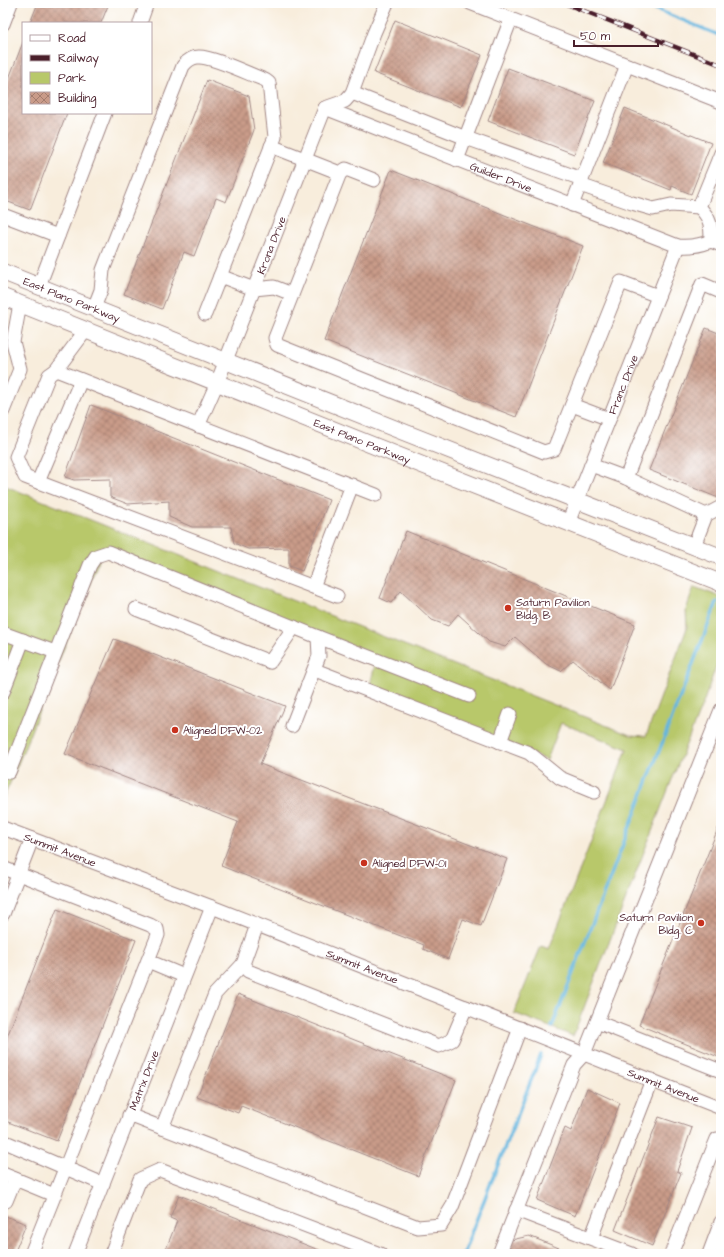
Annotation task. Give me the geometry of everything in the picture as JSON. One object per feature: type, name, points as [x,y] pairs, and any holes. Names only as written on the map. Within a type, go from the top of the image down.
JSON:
[{"type":"main road","name":"East Plano Parkway","points":[[3,272],[721,557]]},
{"type":"main road","name":"East Plano Parkway","points":[[3,297],[721,583]]},
{"type":"main road","points":[[86,330],[94,308]]},
{"type":"main road","points":[[392,453],[401,431]]},
{"type":"street","points":[[3,24],[11,3]]},
{"type":"street","points":[[140,22],[147,3]]},
{"type":"street","points":[[325,108],[345,101],[352,93],[374,32],[387,3]]},
{"type":"street","points":[[470,3],[721,102]]},
{"type":"street","points":[[457,160],[511,19]]},
{"type":"street","points":[[94,308],[100,290],[103,270],[183,66],[192,58],[204,58],[265,80],[269,83],[275,137],[205,314]]},
{"type":"street","points":[[572,205],[627,65]]},
{"type":"street","points":[[352,93],[632,203],[653,209],[671,205],[699,207],[708,216],[716,243],[691,247],[678,246]]},
{"type":"street","name":"Krona Drive","points":[[198,426],[226,361],[325,108]]},
{"type":"street","name":"Guilder Drive","points":[[325,108],[678,246]]},
{"type":"street","points":[[39,286],[105,114]]},
{"type":"street","points":[[271,146],[340,173]]},
{"type":"street","points":[[699,207],[721,153]]},
{"type":"street","points":[[374,180],[346,169],[340,173],[292,294],[276,338],[277,345],[544,452],[554,449],[620,282],[658,296]]},
{"type":"street","points":[[3,215],[58,236]]},
{"type":"street","name":"Franc Drive","points":[[568,523],[678,246]]},
{"type":"street","points":[[220,276],[254,289],[274,287],[292,294]]},
{"type":"street","points":[[626,478],[702,284],[721,292]]},
{"type":"street","points":[[3,411],[20,369],[8,340],[20,304]]},
{"type":"street","points":[[86,330],[56,370],[48,375],[16,457],[25,477],[337,596]]},
{"type":"street","points":[[56,370],[376,495]]},
{"type":"street","points":[[38,482],[81,380]]},
{"type":"street","points":[[572,405],[609,420]]},
{"type":"street","points":[[591,465],[626,478],[706,515]]},
{"type":"street","points":[[313,587],[352,485]]},
{"type":"street","points":[[694,546],[706,515],[721,507]]},
{"type":"street","points":[[3,770],[9,772],[90,565],[96,556],[108,552],[469,696]]},
{"type":"street","points":[[136,609],[270,662],[294,627]]},
{"type":"street","points":[[3,633],[55,652]]},
{"type":"street","points":[[292,726],[319,656],[318,637]]},
{"type":"street","points":[[3,692],[23,640]]},
{"type":"street","points":[[314,670],[529,753],[560,778],[594,792]]},
{"type":"street","points":[[499,1254],[574,1065],[584,1054],[721,710]]},
{"type":"street","points":[[500,742],[510,714]]},
{"type":"street","name":"Summit Avenue","points":[[3,828],[257,924],[721,1108]]},
{"type":"street","points":[[3,914],[32,839]]},
{"type":"street","points":[[3,868],[150,925],[157,929],[158,935],[30,1254]]},
{"type":"street","name":"Matrix Drive","points":[[75,1254],[212,907]]},
{"type":"street","points":[[162,1128],[216,994],[243,964],[257,924]]},
{"type":"street","points":[[148,961],[184,976]]},
{"type":"street","points":[[243,964],[248,971],[439,1046],[452,1040],[466,1007]]},
{"type":"street","points":[[597,1022],[721,1071]]},
{"type":"street","points":[[130,1115],[418,1227],[441,1225],[452,1207],[520,1028]]},
{"type":"street","points":[[591,1238],[652,1080]]},
{"type":"street","points":[[671,1254],[717,1139],[721,1140]]},
{"type":"street","points":[[3,1141],[103,1184]]},
{"type":"street","points":[[111,1254],[140,1179],[160,1170],[380,1254]]},
{"type":"street","points":[[3,1200],[6,1201],[9,1177],[54,1195]]},
{"type":"street","points":[[516,1210],[632,1254]]},
{"type":"street","points":[[709,1254],[721,1222]]},
{"type":"green space","points":[[3,485],[630,735],[646,736],[687,628],[686,610],[694,587],[721,597],[721,652],[705,698],[573,1036],[514,1013],[541,946],[549,949],[627,749],[561,723],[547,760],[369,689],[376,661],[103,550],[3,799]]},
{"type":"building","points":[[38,3],[109,3],[101,22],[30,22]]},
{"type":"building","points":[[395,20],[482,55],[461,107],[374,73]]},
{"type":"building","points":[[22,45],[22,114],[67,114],[30,210],[3,200],[3,94]]},
{"type":"building","points":[[508,68],[595,101],[574,154],[488,121]]},
{"type":"building","points":[[207,80],[249,96],[254,130],[226,202],[216,198],[194,256],[184,252],[162,309],[124,294]]},
{"type":"building","points":[[625,108],[711,143],[691,194],[672,186],[671,190],[603,163]]},
{"type":"building","points":[[391,170],[583,246],[516,417],[324,341]]},
{"type":"building","points":[[706,328],[721,334],[721,499],[649,470]]},
{"type":"building","points":[[91,405],[329,500],[302,571],[289,566],[289,548],[248,549],[234,543],[231,527],[192,527],[169,517],[169,501],[128,504],[110,497],[110,479],[74,480],[65,477]]},
{"type":"building","name":"Saturn Pavilion Bldg. B","points":[[406,531],[635,624],[610,690],[573,660],[561,671],[546,664],[515,637],[505,647],[489,642],[458,614],[448,626],[432,620],[401,591],[391,603],[380,598]]},
{"type":"building","points":[[114,639],[285,706],[260,764],[507,859],[481,926],[463,919],[448,959],[423,949],[424,945],[221,866],[238,822],[65,754]]},
{"type":"building","name":"Saturn Pavilion Bldg. C","points":[[721,821],[721,1058],[639,1025]]},
{"type":"building","points":[[57,909],[136,940],[57,1141],[3,1120],[3,1047]]},
{"type":"building","points":[[238,994],[456,1080],[418,1176],[241,1106],[238,1113],[197,1097]]},
{"type":"building","points":[[587,1088],[620,1103],[575,1216],[537,1200],[565,1128],[571,1131]]},
{"type":"building","points":[[659,1117],[692,1128],[677,1171],[681,1173],[652,1246],[615,1230]]},
{"type":"building","points":[[179,1195],[329,1254],[164,1254],[177,1221],[170,1218]]},
{"type":"building","points":[[3,1215],[26,1224],[14,1254],[3,1254]]},
{"type":"building","points":[[529,1236],[574,1254],[502,1254],[507,1241]]},
{"type":"waterway","points":[[641,3],[721,36]]},
{"type":"waterway","points":[[552,1027],[717,602]]},
{"type":"waterway","points":[[463,1254],[541,1055]]},
{"type":"railway","points":[[564,3],[721,65]]},
{"type":"place","name":"Saturn Pavilion Bldg. B","points":[[508,608]]},
{"type":"place","name":"Aligned DFW-02","points":[[175,730]]},
{"type":"place","name":"Aligned DFW-01","points":[[364,863]]},
{"type":"place","name":"Saturn Pavilion Bldg. C","points":[[701,923]]}]
